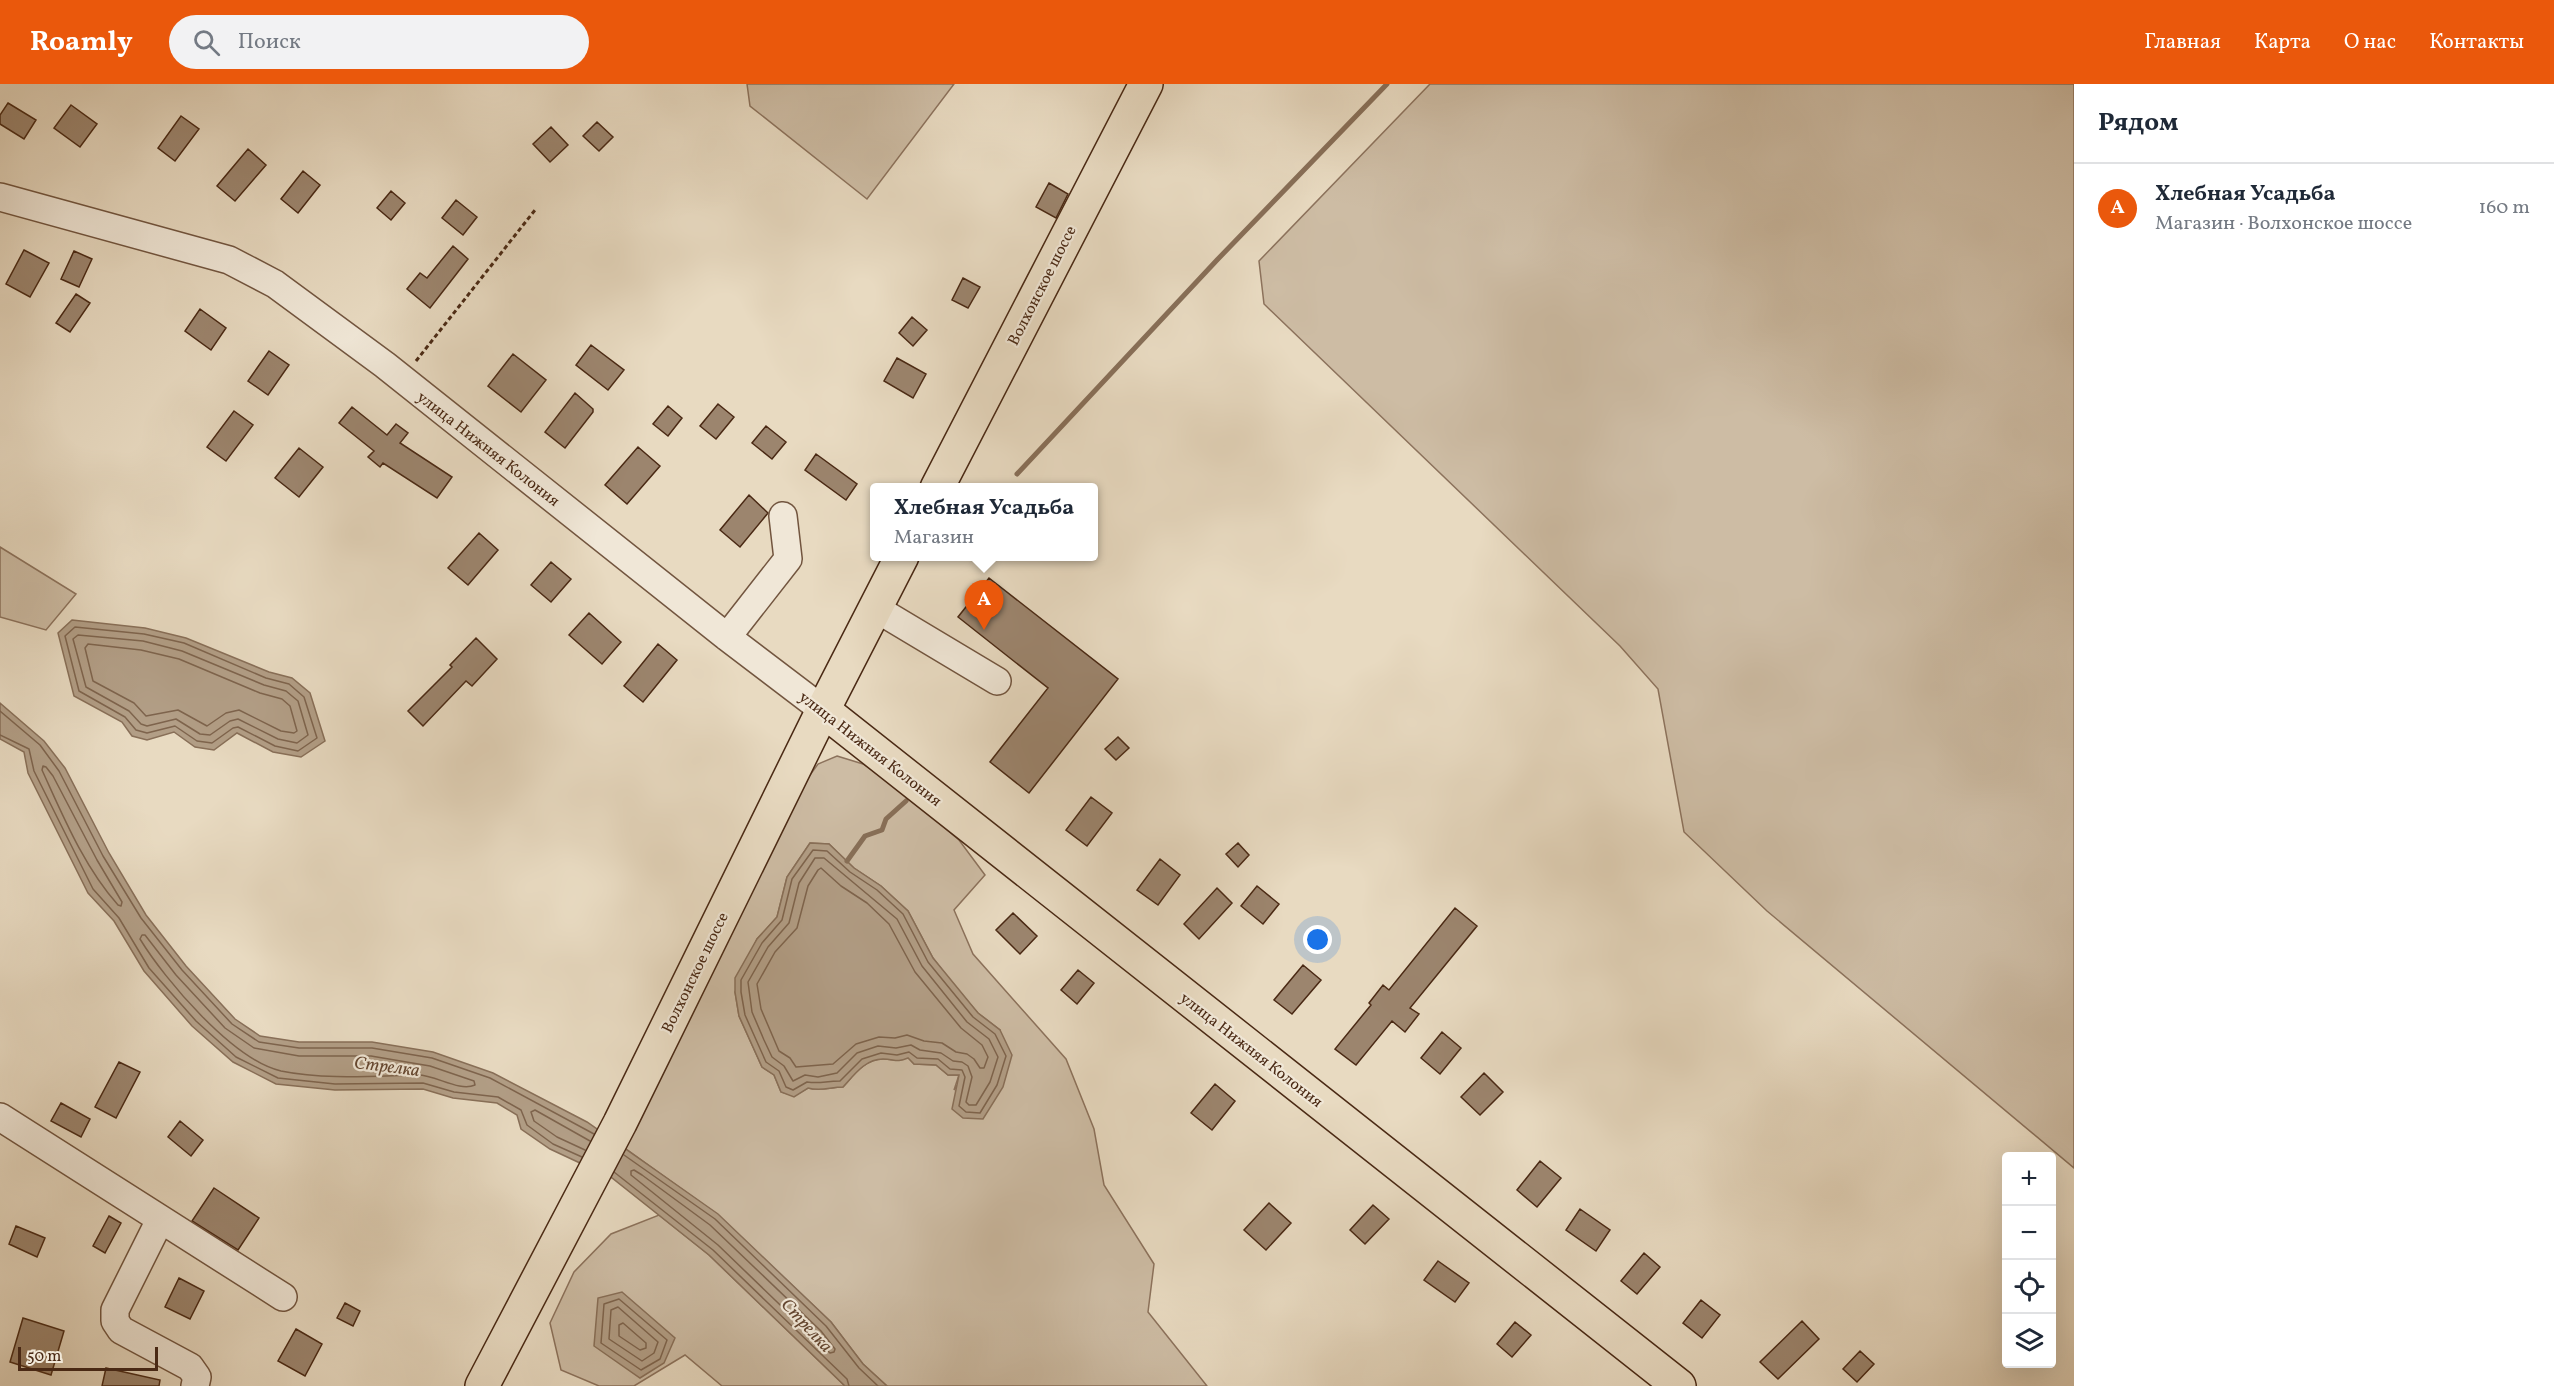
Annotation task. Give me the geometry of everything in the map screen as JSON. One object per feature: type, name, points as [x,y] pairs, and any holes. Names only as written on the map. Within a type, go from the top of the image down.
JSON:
[{"type":"main road","name":"Волхонское шоссе","points":[[940,483],[1146,84]]},
{"type":"main road","name":"Волхонское шоссе","points":[[482,1386],[620,1123],[823,710],[899,561]]},
{"type":"main road","name":"улица Нижняя Колония","points":[[823,710],[1679,1386]]},
{"type":"street","name":"улица Нижняя Колония","points":[[7,199],[219,257],[255,272],[402,379],[727,637],[823,710]]},
{"type":"street","points":[[727,637],[788,559],[783,516]]},
{"type":"street","points":[[875,608],[997,681]]},
{"type":"street","points":[[0,1117],[160,1220],[284,1296]]},
{"type":"street","points":[[160,1220],[115,1310],[115,1321],[121,1330],[190,1368],[197,1377],[195,1386]]},
{"type":"path","points":[[402,379],[535,210]]},
{"type":"shaded area","points":[[747,84],[954,84],[867,199],[750,106]]},
{"type":"shaded area","points":[[1430,84],[2074,84],[2074,1168],[1767,911],[1684,832],[1658,689],[1620,646],[1264,304],[1259,261]]},
{"type":"shaded area","points":[[0,547],[76,594],[46,630],[0,617]]},
{"type":"shaded area","points":[[837,756],[863,764],[897,787],[959,840],[985,875],[954,910],[973,954],[1066,1059],[1094,1129],[1104,1185],[1154,1264],[1148,1312],[1207,1386],[887,1386],[863,1364],[831,1322],[718,1215],[622,1146],[802,786],[818,764]],"holes":[[[810,843],[829,844],[854,868],[881,886],[908,911],[933,958],[954,986],[978,1013],[1000,1030],[954,1090],[959,1075],[948,1075],[936,1065],[914,1064],[908,1057],[871,1062],[860,1068],[843,1087],[808,1088],[794,1096],[781,1092],[774,1075],[762,1067],[739,1016],[735,992],[757,939],[777,917],[787,877]]]},
{"type":"shaded area","points":[[659,1215],[709,1255],[845,1386],[722,1386],[685,1355],[634,1386],[599,1386],[561,1370],[550,1323],[574,1272],[611,1234]]},
{"type":"water","points":[[72,620],[145,628],[186,638],[269,672],[292,678],[310,693],[325,741],[301,757],[273,752],[237,733],[214,750],[195,747],[174,732],[147,740],[132,736],[122,722],[74,696],[58,633]]},
{"type":"water","name":"Стрелка","points":[[0,703],[44,741],[65,768],[109,853],[146,915],[186,966],[235,1019],[260,1036],[299,1042],[372,1042],[433,1052],[493,1073],[587,1122],[718,1214],[831,1322],[863,1364],[887,1386],[845,1386],[709,1255],[612,1178],[550,1149],[521,1129],[517,1115],[497,1103],[453,1098],[423,1089],[335,1090],[276,1084],[233,1062],[192,1026],[144,971],[114,921],[88,893],[28,773],[24,752],[0,739]]},
{"type":"water","points":[[810,843],[829,844],[854,868],[881,886],[908,911],[933,958],[978,1013],[1000,1030],[1012,1055],[1003,1087],[983,1119],[963,1118],[952,1109],[959,1075],[948,1075],[936,1065],[914,1064],[908,1058],[871,1062],[860,1068],[843,1087],[808,1088],[794,1097],[781,1092],[774,1075],[762,1067],[739,1016],[735,978],[757,939],[777,917],[787,877]]},
{"type":"water","points":[[622,1292],[675,1338],[664,1363],[640,1378],[594,1346],[598,1298]]},
{"type":"building","points":[[8,103],[36,120],[24,139],[0,124],[0,115]]},
{"type":"building","points":[[71,105],[97,124],[80,147],[54,128]]},
{"type":"building","points":[[181,116],[199,129],[175,161],[158,148]]},
{"type":"building","points":[[597,122],[613,137],[599,151],[583,136]]},
{"type":"building","points":[[551,127],[568,145],[550,162],[533,144]]},
{"type":"building","points":[[248,149],[266,165],[235,201],[217,186]]},
{"type":"building","points":[[303,171],[320,185],[298,213],[281,199]]},
{"type":"building","points":[[1049,183],[1068,194],[1056,218],[1036,207]]},
{"type":"building","points":[[391,191],[405,203],[391,220],[377,208]]},
{"type":"building","points":[[456,200],[477,217],[463,235],[442,218]]},
{"type":"building","points":[[453,246],[468,259],[430,308],[407,289],[420,273],[427,278]]},
{"type":"building","points":[[24,250],[49,263],[30,297],[6,284]]},
{"type":"building","points":[[74,251],[92,259],[79,287],[61,279]]},
{"type":"building","points":[[963,278],[980,287],[968,308],[952,300]]},
{"type":"building","points":[[76,294],[90,303],[70,332],[56,323]]},
{"type":"building","points":[[200,309],[226,328],[211,350],[185,331]]},
{"type":"building","points":[[912,317],[927,330],[913,346],[899,333]]},
{"type":"building","points":[[591,345],[624,370],[608,390],[576,365]]},
{"type":"building","points":[[269,351],[289,365],[268,395],[248,381]]},
{"type":"building","points":[[513,354],[546,380],[521,412],[488,386]]},
{"type":"building","points":[[897,358],[926,374],[913,398],[884,381]]},
{"type":"building","points":[[575,393],[593,409],[593,412],[565,448],[545,432]]},
{"type":"building","points":[[718,404],[734,417],[716,439],[700,426]]},
{"type":"building","points":[[668,406],[682,418],[668,436],[653,424]]},
{"type":"building","points":[[352,407],[387,435],[396,424],[408,433],[400,443],[452,477],[437,498],[383,463],[380,467],[368,457],[374,451],[339,423]]},
{"type":"building","points":[[234,411],[253,425],[226,461],[207,447]]},
{"type":"building","points":[[766,426],[786,442],[772,459],[752,443]]},
{"type":"building","points":[[638,447],[660,466],[627,504],[605,485]]},
{"type":"building","points":[[299,448],[323,467],[299,497],[275,478]]},
{"type":"building","points":[[816,454],[857,484],[846,500],[805,470]]},
{"type":"building","points":[[749,495],[768,513],[740,547],[720,530]]},
{"type":"building","points":[[479,533],[498,550],[468,585],[448,568]]},
{"type":"building","points":[[551,562],[571,579],[551,602],[531,585]]},
{"type":"building","points":[[989,578],[1118,679],[1029,793],[990,762],[1048,688],[958,617]]},
{"type":"building","points":[[589,613],[621,642],[602,664],[569,635]]},
{"type":"building","points":[[476,638],[497,659],[472,686],[466,681],[423,726],[408,711],[452,667],[450,665]]},
{"type":"building","points":[[658,644],[677,660],[643,702],[624,686]]},
{"type":"building","points":[[1118,737],[1129,748],[1116,760],[1105,749]]},
{"type":"building","points":[[1091,797],[1112,813],[1087,846],[1066,830]]},
{"type":"building","points":[[1238,843],[1249,855],[1238,867],[1226,854]]},
{"type":"building","points":[[1160,859],[1180,875],[1158,905],[1137,890]]},
{"type":"building","points":[[1257,886],[1279,904],[1263,924],[1241,906]]},
{"type":"building","points":[[1217,888],[1232,903],[1199,939],[1184,924]]},
{"type":"building","points":[[1455,908],[1477,926],[1410,1008],[1419,1014],[1405,1032],[1392,1021],[1356,1065],[1335,1049],[1371,1005],[1369,1003],[1383,985],[1389,990]]},
{"type":"building","points":[[1013,913],[1037,936],[1020,954],[996,930]]},
{"type":"building","points":[[1303,965],[1321,980],[1292,1014],[1274,1000]]},
{"type":"building","points":[[1078,970],[1094,983],[1077,1004],[1061,990]]},
{"type":"building","points":[[1442,1032],[1461,1048],[1440,1074],[1421,1058]]},
{"type":"building","points":[[119,1062],[140,1072],[116,1118],[95,1107]]},
{"type":"building","points":[[1484,1073],[1503,1092],[1480,1115],[1461,1097]]},
{"type":"building","points":[[1215,1084],[1235,1101],[1212,1130],[1191,1113]]},
{"type":"building","points":[[61,1103],[90,1119],[81,1137],[51,1121]]},
{"type":"building","points":[[180,1121],[203,1140],[191,1156],[168,1137]]},
{"type":"building","points":[[1540,1161],[1561,1178],[1537,1207],[1517,1190]]},
{"type":"building","points":[[214,1188],[259,1218],[238,1250],[192,1221]]},
{"type":"building","points":[[1269,1203],[1291,1223],[1266,1250],[1244,1230]]},
{"type":"building","points":[[1373,1205],[1389,1219],[1365,1244],[1350,1230]]},
{"type":"building","points":[[1580,1209],[1610,1230],[1596,1251],[1566,1230]]},
{"type":"building","points":[[109,1216],[121,1223],[105,1253],[93,1246]]},
{"type":"building","points":[[16,1226],[45,1238],[37,1257],[9,1244]]},
{"type":"building","points":[[1644,1253],[1660,1267],[1637,1294],[1621,1281]]},
{"type":"building","points":[[1438,1261],[1469,1283],[1455,1302],[1424,1280]]},
{"type":"building","points":[[179,1278],[204,1291],[190,1319],[165,1307]]},
{"type":"building","points":[[1701,1300],[1720,1315],[1702,1338],[1683,1323]]},
{"type":"building","points":[[345,1303],[360,1311],[353,1326],[337,1318]]},
{"type":"building","points":[[23,1318],[64,1331],[51,1375],[10,1362]]},
{"type":"building","points":[[1802,1321],[1819,1339],[1778,1379],[1760,1362]]},
{"type":"building","points":[[1515,1322],[1531,1335],[1512,1357],[1497,1344]]},
{"type":"building","points":[[296,1329],[322,1344],[305,1376],[278,1361]]},
{"type":"building","points":[[1860,1351],[1874,1364],[1857,1382],[1843,1369]]},
{"type":"building","points":[[106,1368],[160,1380],[159,1386],[102,1386]]},
{"type":"waterway","points":[[1017,474],[1217,260],[1387,84]]},
{"type":"waterway","points":[[847,861],[865,836],[882,830],[886,819],[906,801]]},
{"type":"place","name":"Хлебная Усадьба","points":[[984,630]]}]
